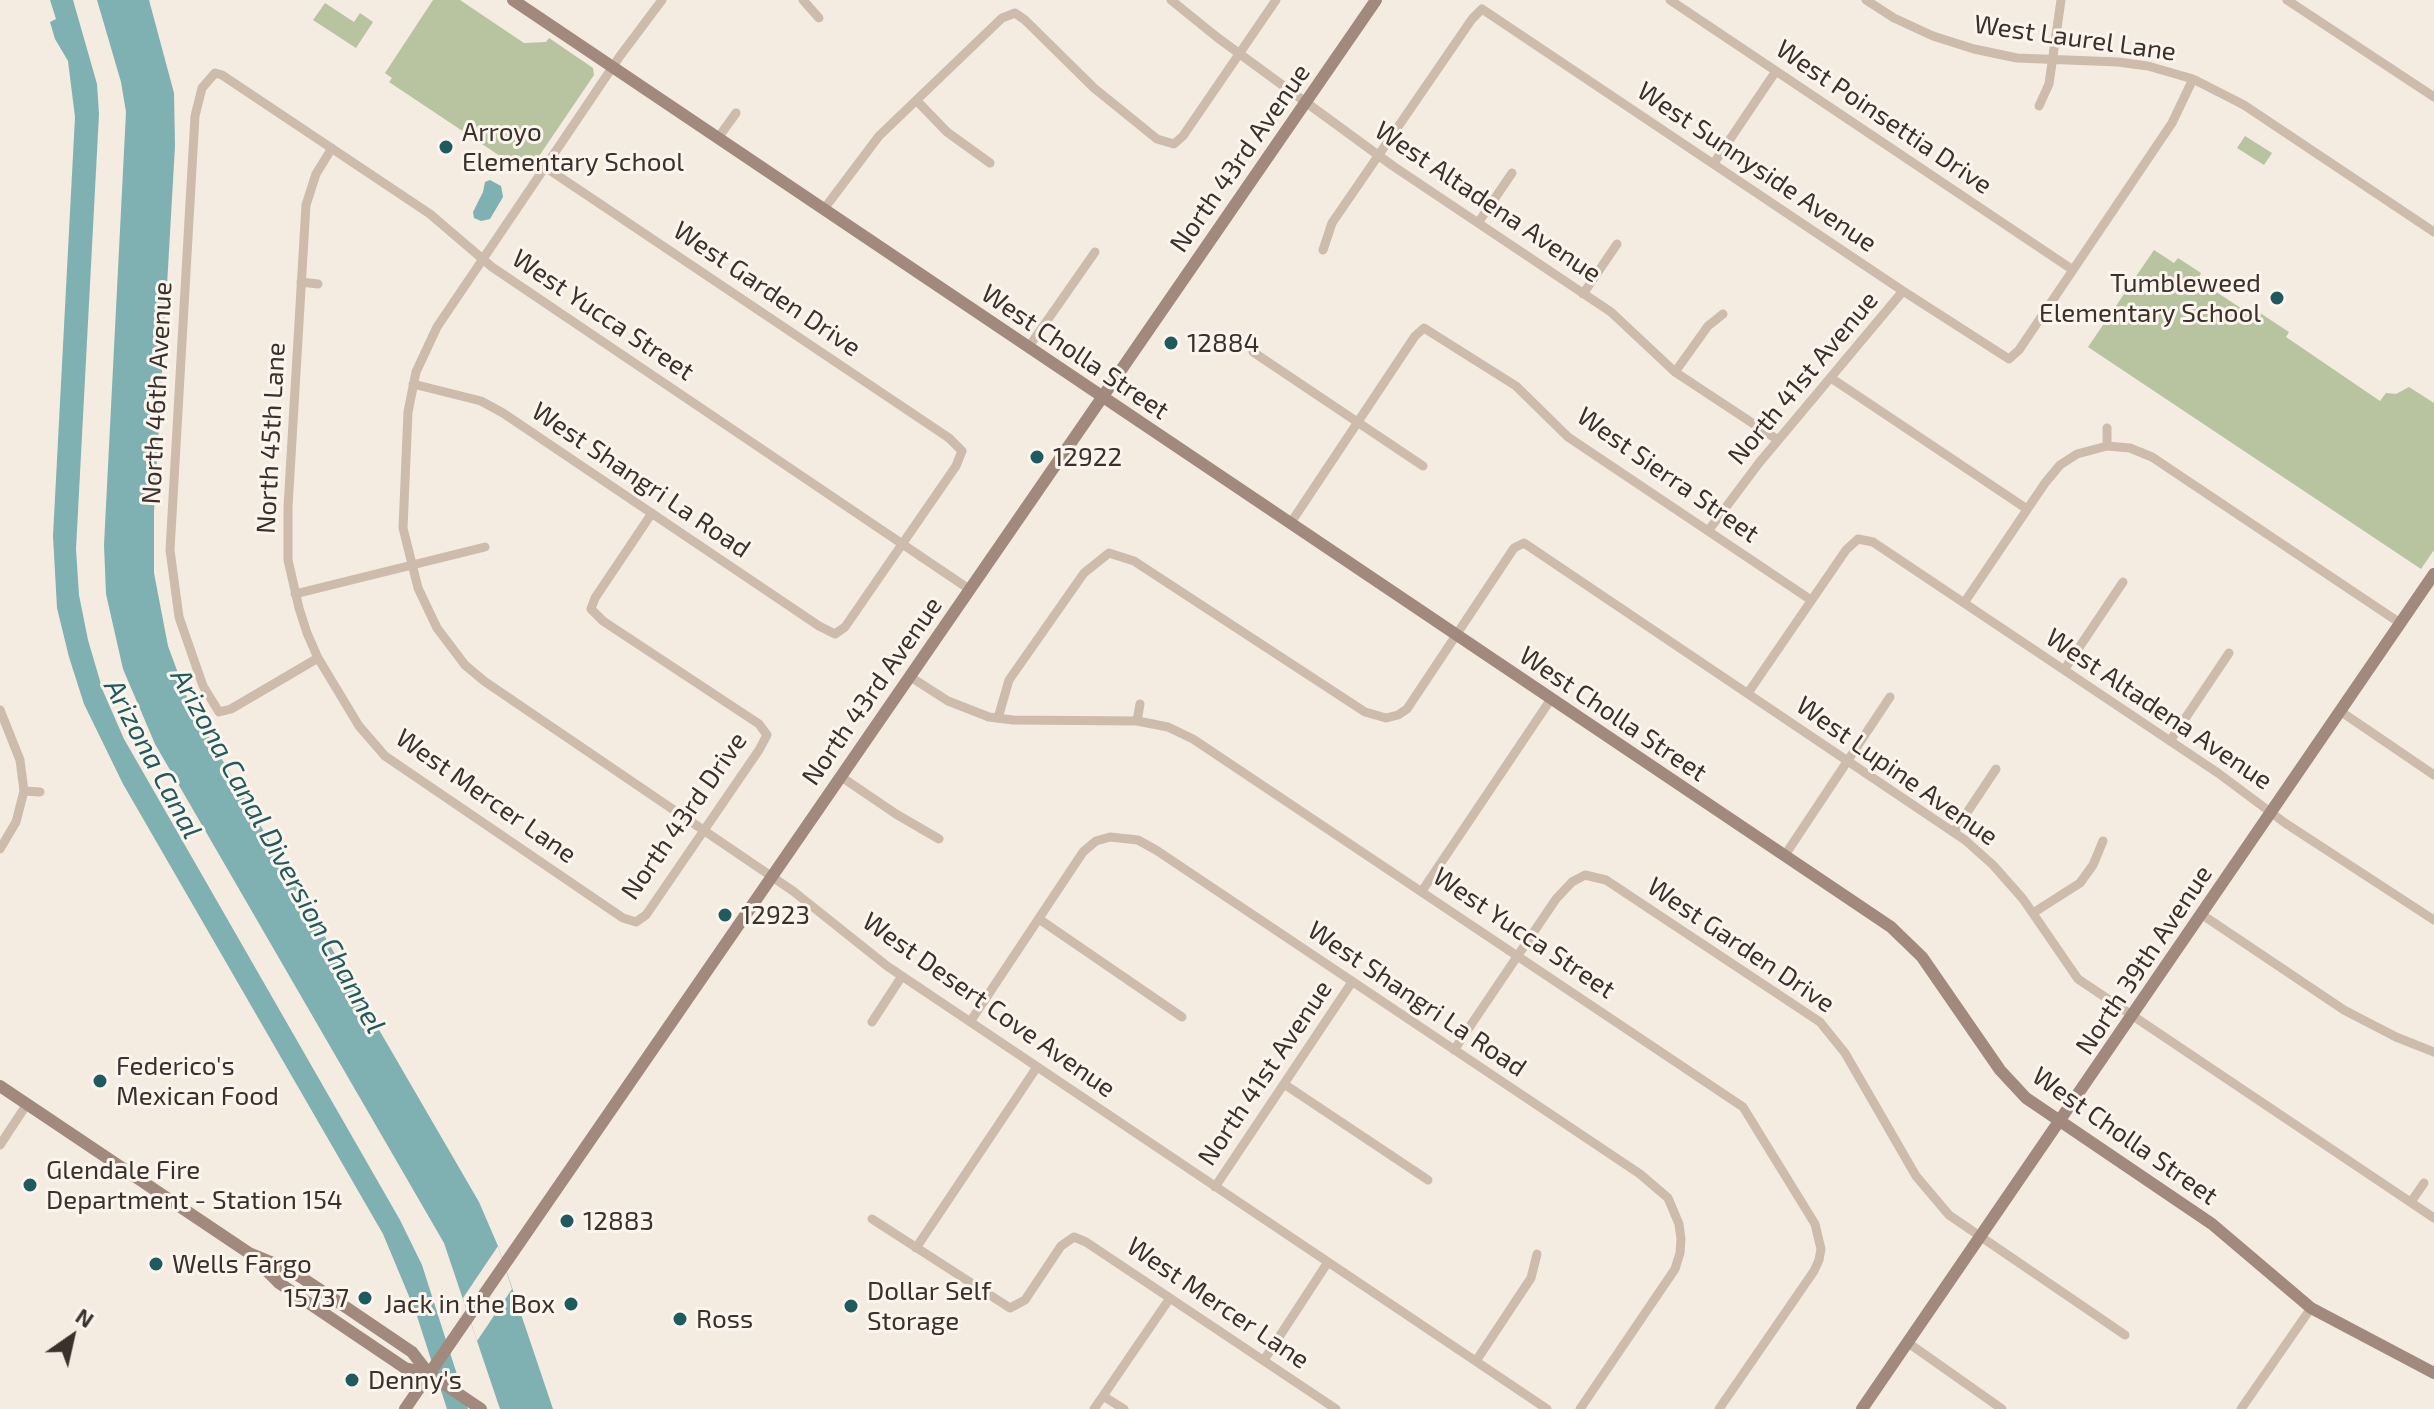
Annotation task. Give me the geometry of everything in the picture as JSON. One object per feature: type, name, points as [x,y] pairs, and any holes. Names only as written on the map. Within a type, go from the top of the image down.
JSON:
[{"type":"street","name":"West Cholla Street","points":[[513,0],[1785,855],[1903,938],[1941,981],[2006,1078],[2026,1098],[2212,1224],[2311,1308],[2434,1373]]},
{"type":"street","name":"West Desert Cove Avenue","points":[[662,0],[612,67],[425,348],[413,384],[403,528],[411,566],[427,611],[465,665],[499,692],[771,876],[829,917],[902,976],[1547,1409]]},
{"type":"street","points":[[803,0],[819,18]]},
{"type":"street","name":"West Altadena Avenue","points":[[1171,0],[1378,156],[1611,312],[1675,372],[1778,440]]},
{"type":"street","points":[[824,209],[879,136],[918,102],[1002,18],[1015,13],[1025,20],[1123,113],[1157,139],[1174,144],[1183,136],[1276,0]]},
{"type":"street","name":"North 43rd Avenue","points":[[405,1409],[1376,0]]},
{"type":"street","name":"West Poinsettia Drive","points":[[1670,0],[2073,270]]},
{"type":"street","name":"West Laurel Lane","points":[[1866,0],[1894,18],[1933,36],[1974,49],[2017,58],[2118,62],[2178,73],[2193,79],[2244,105],[2434,232]]},
{"type":"street","points":[[2039,106],[2047,90],[2061,0]]},
{"type":"street","points":[[2287,0],[2434,97]]},
{"type":"street","name":"West Sunnyside Avenue","points":[[1378,156],[1482,9],[2009,359],[2019,350],[2073,270]]},
{"type":"street","points":[[1714,163],[1776,71]]},
{"type":"street","name":"West Yucca Street","points":[[215,73],[430,214],[483,259],[969,589]]},
{"type":"street","name":"North 46th Avenue","points":[[215,73],[202,88],[195,116],[170,550],[179,617],[186,644],[209,700],[219,712],[231,709],[318,658]]},
{"type":"street","points":[[2073,270],[2172,123],[2193,79]]},
{"type":"street","points":[[918,102],[947,132],[990,163]]},
{"type":"street","points":[[718,138],[736,113]]},
{"type":"street","name":"North 45th Lane","points":[[295,594],[286,538],[306,205],[316,174],[332,148]]},
{"type":"street","points":[[1323,250],[1332,223],[1378,156]]},
{"type":"street","name":"West Garden Drive","points":[[545,167],[949,438],[962,451],[956,466],[902,543]]},
{"type":"street","points":[[1478,223],[1512,173]]},
{"type":"street","points":[[1583,294],[1617,244]]},
{"type":"street","points":[[1028,348],[1095,252]]},
{"type":"street","points":[[301,282],[318,284]]},
{"type":"street","name":"North 41st Avenue","points":[[1708,531],[1778,440],[1903,291]]},
{"type":"street","points":[[1675,372],[1708,326],[1723,314]]},
{"type":"street","name":"West Sierra Street","points":[[1357,423],[1415,336],[1424,328],[1516,386],[1568,437],[1811,600]]},
{"type":"street","points":[[1253,352],[1423,466]]},
{"type":"street","points":[[1831,378],[2027,509]]},
{"type":"street","name":"West Shangri La Road","points":[[413,384],[481,401],[835,634],[845,627],[902,543]]},
{"type":"street","points":[[1290,524],[1357,423]]},
{"type":"street","points":[[2107,428],[2107,446]]},
{"type":"street","points":[[1964,603],[2060,465],[2077,454],[2107,446],[2130,448],[2152,457],[2400,623]]},
{"type":"street","name":"North 43rd Drive","points":[[636,922],[646,915],[767,735],[759,724],[603,621],[591,609],[595,598],[652,513]]},
{"type":"street","name":"West Altadena Avenue","points":[[1811,600],[1846,550],[1858,539],[1873,542],[2434,920]]},
{"type":"street","name":"West Lupine Avenue","points":[[1456,635],[1514,548],[1524,543],[1954,832],[1993,865],[2033,913],[2078,979],[2434,1218]]},
{"type":"street","points":[[295,594],[485,547]]},
{"type":"street","points":[[998,718],[1009,680],[1084,573],[1109,553],[1134,561],[1365,712],[1386,718],[1407,709],[1456,635]]},
{"type":"street","name":"North 39th Avenue","points":[[1862,1409],[2433,576]]},
{"type":"street","points":[[2064,670],[2123,582]]},
{"type":"street","name":"West Mercer Lane","points":[[295,594],[318,658],[359,726],[385,756],[623,918],[636,922]]},
{"type":"street","points":[[1748,693],[1811,600]]},
{"type":"street","points":[[2170,741],[2229,653]]},
{"type":"street","name":"West Yucca Street","points":[[909,676],[948,701],[998,718],[1137,721],[1168,727],[1205,745],[1743,1107],[1815,1224],[1821,1249],[1814,1271],[1719,1409]]},
{"type":"street","points":[[1785,855],[1890,697]]},
{"type":"street","points":[[1422,891],[1551,699]]},
{"type":"street","points":[[1137,721],[1140,704]]},
{"type":"street","points":[[0,710],[20,760],[24,791],[16,822],[0,849]]},
{"type":"street","points":[[2340,711],[2434,775]]},
{"type":"street","points":[[1954,832],[1996,769]]},
{"type":"street","points":[[840,776],[939,839]]},
{"type":"street","points":[[24,791],[40,792]]},
{"type":"street","name":"West Shangri La Road","points":[[1039,919],[1083,852],[1096,841],[1110,837],[1138,840],[1654,1184],[1668,1198],[1679,1224],[1680,1253],[1668,1282],[1580,1409]]},
{"type":"street","points":[[2033,913],[2080,883],[2093,865],[2103,841]]},
{"type":"street","name":"West Garden Drive","points":[[1517,955],[1556,899],[1572,882],[1585,875],[1606,880],[1820,1022],[1845,1053],[1916,1176],[1949,1215],[2125,1335]]},
{"type":"street","points":[[2201,914],[2356,1017],[2434,1052]]},
{"type":"street","points":[[970,1022],[1039,919],[1182,1017]]},
{"type":"street","points":[[1454,1050],[1517,955]]},
{"type":"street","points":[[872,1022],[902,976]]},
{"type":"street","name":"North 41st Avenue","points":[[1215,1187],[1352,982]]},
{"type":"street","points":[[872,1219],[916,1248],[1037,1067]]},
{"type":"street","points":[[1284,1084],[1428,1180]]},
{"type":"street","points":[[0,1086],[249,1253],[290,1270],[367,1321],[412,1352],[429,1374],[481,1409]]},
{"type":"street","points":[[0,1145],[27,1104]]},
{"type":"street","points":[[2411,1202],[2424,1183]]},
{"type":"street","name":"West Mercer Lane","points":[[916,1248],[1003,1306],[1018,1305],[1025,1300],[1061,1246],[1074,1237],[1086,1242],[1336,1409]]},
{"type":"street","points":[[1476,1361],[1531,1278],[1537,1254]]},
{"type":"street","points":[[1264,1360],[1328,1262]]},
{"type":"street","points":[[1094,1409],[1170,1298]]},
{"type":"street","points":[[2241,1409],[2311,1308]]},
{"type":"street","points":[[1907,1342],[2002,1409]]},
{"type":"street","points":[[1103,1396],[1124,1409]]},
{"type":"green space","points":[[433,0],[460,0],[524,43],[546,42],[549,38],[593,68],[594,75],[533,165],[525,159],[518,168],[389,82],[392,78],[385,73]]},
{"type":"green space","points":[[325,3],[354,22],[360,13],[373,22],[356,48],[313,20]]},
{"type":"green space","points":[[2245,136],[2272,153],[2264,165],[2237,148]]},
{"type":"green space","points":[[2154,250],[2174,263],[2178,258],[2201,273],[2198,280],[2256,318],[2260,313],[2289,332],[2286,337],[2380,401],[2386,393],[2396,394],[2409,387],[2434,403],[2434,550],[2421,569],[2088,347]]},
{"type":"water","points":[[50,0],[73,0],[97,84],[99,114],[76,549],[79,595],[103,691],[124,739],[400,1220],[422,1265],[468,1409],[447,1409],[416,1313],[383,1234],[123,784],[84,704],[69,657],[57,608],[53,536],[75,117],[68,61],[55,39],[50,22],[56,19]]},
{"type":"water","points":[[97,0],[149,0],[174,93],[175,146],[154,512],[154,573],[168,646],[189,703],[479,1202],[498,1246],[553,1409],[500,1409],[444,1243],[155,744],[123,669],[106,594],[104,545],[126,112],[121,82]]},
{"type":"water","points":[[490,180],[501,186],[503,197],[490,219],[481,221],[474,218],[473,212],[485,182]]},
{"type":"pier","points":[[498,1246],[512,1289],[477,1341],[463,1298]]},
{"type":"place","name":"Arroyo Elementary School","points":[[446,147]]},
{"type":"place","name":"Tumbleweed Elementary School","points":[[2277,298]]},
{"type":"place","name":"12884","points":[[1171,343]]},
{"type":"place","name":"12922","points":[[1037,457]]},
{"type":"place","name":"12923","points":[[725,915]]},
{"type":"place","name":"Federico's Mexican Food","points":[[100,1081]]},
{"type":"place","name":"Glendale Fire Department - Station 154","points":[[30,1185]]},
{"type":"place","name":"12883","points":[[567,1221]]},
{"type":"place","name":"Wells Fargo","points":[[156,1264]]},
{"type":"place","name":"15737","points":[[365,1298]]},
{"type":"place","name":"Jack in the Box","points":[[571,1304]]},
{"type":"place","name":"Dollar Self Storage","points":[[851,1306]]},
{"type":"place","name":"Ross","points":[[680,1319]]},
{"type":"place","name":"Denny's","points":[[352,1380]]},
{"type":"water label","name":"Arizona Canal","points":[[153,759]]},
{"type":"water label","name":"Arizona Canal Diversion Channel","points":[[278,851]]}]
